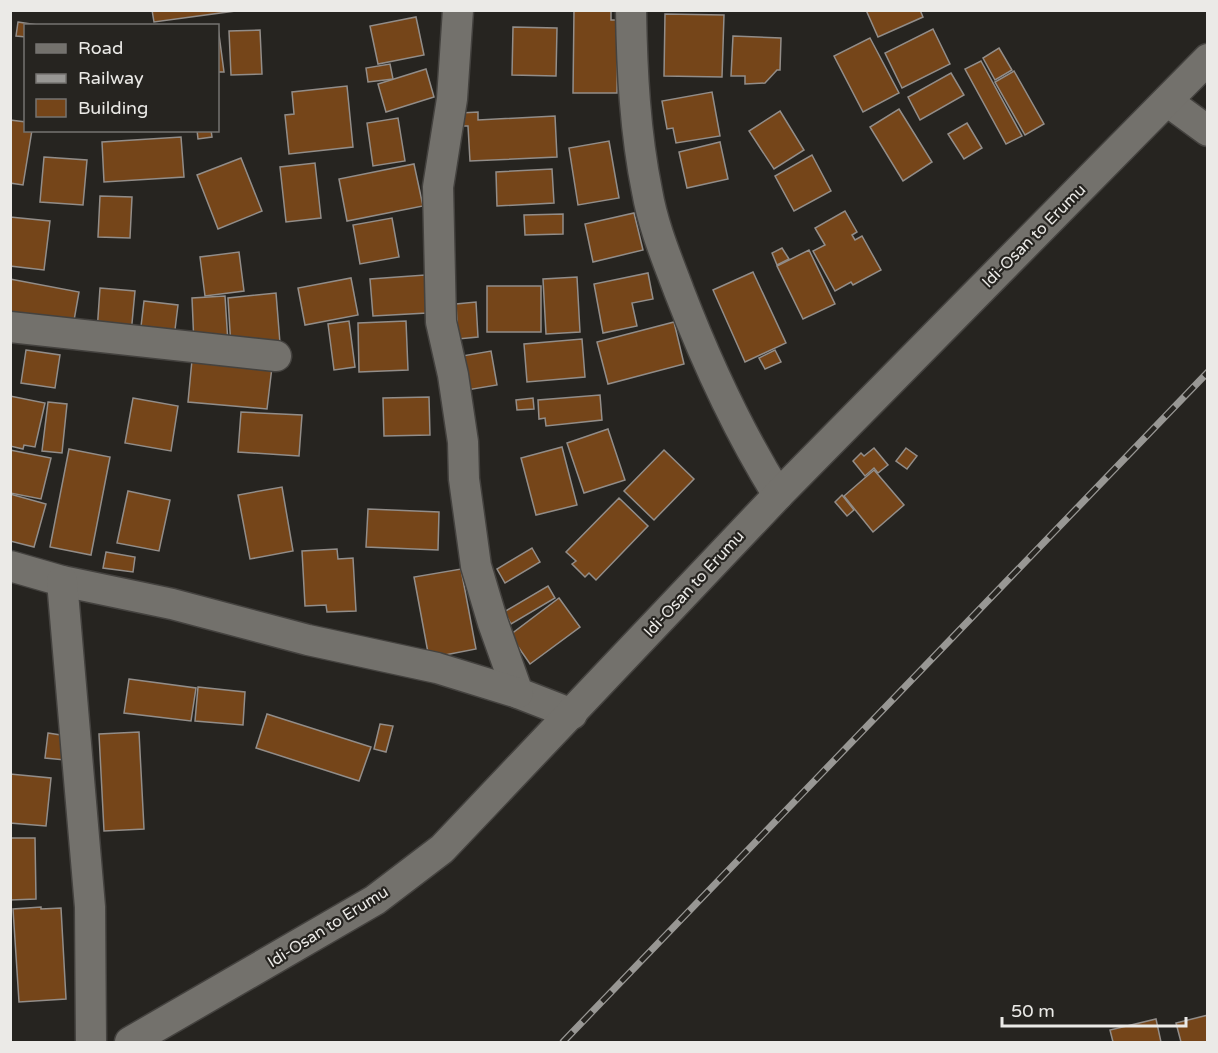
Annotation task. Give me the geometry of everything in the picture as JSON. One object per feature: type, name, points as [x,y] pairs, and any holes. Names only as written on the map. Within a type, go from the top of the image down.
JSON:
[{"type":"street","points":[[458,10],[452,99],[438,187],[441,322],[453,375],[463,441],[464,479],[476,566],[518,693]]},
{"type":"street","points":[[631,10],[637,127],[647,193],[662,247],[692,323],[723,392],[754,456],[778,495]]},
{"type":"street","name":"Idi-Osan to Erumu","points":[[130,1042],[375,900],[442,849],[778,495],[1208,59]]},
{"type":"street","points":[[1167,101],[1208,131]]},
{"type":"street","points":[[10,327],[276,356]]},
{"type":"street","points":[[10,566],[62,581],[172,604],[308,640],[437,668],[518,693],[572,714]]},
{"type":"street","points":[[62,581],[90,907],[91,1042]]},
{"type":"building","points":[[152,10],[235,10],[235,11],[154,22]]},
{"type":"building","points":[[574,10],[611,10],[611,20],[618,20],[617,93],[573,93]]},
{"type":"building","points":[[866,10],[920,10],[923,17],[878,37]]},
{"type":"building","points":[[665,14],[724,15],[722,77],[664,76]]},
{"type":"building","points":[[416,17],[424,55],[378,64],[370,26]]},
{"type":"building","points":[[18,22],[31,24],[24,24],[24,37],[16,36]]},
{"type":"building","points":[[513,27],[557,28],[556,76],[512,75]]},
{"type":"building","points":[[933,29],[950,64],[902,88],[885,53]]},
{"type":"building","points":[[260,30],[262,74],[231,75],[229,31]]},
{"type":"building","points":[[219,34],[224,72],[219,72]]},
{"type":"building","points":[[733,36],[781,38],[780,70],[777,70],[765,83],[745,84],[745,76],[731,76]]},
{"type":"building","points":[[870,38],[899,93],[863,112],[834,56]]},
{"type":"building","points":[[999,48],[1012,70],[995,80],[983,58]]},
{"type":"building","points":[[981,61],[1022,136],[1006,144],[965,69]]},
{"type":"building","points":[[390,64],[393,79],[368,82],[366,68]]},
{"type":"building","points":[[426,69],[434,97],[386,112],[378,84]]},
{"type":"building","points":[[1014,71],[1044,124],[1025,135],[995,82]]},
{"type":"building","points":[[951,73],[964,95],[920,120],[908,97]]},
{"type":"building","points":[[347,86],[353,147],[289,154],[285,115],[294,114],[292,92]]},
{"type":"building","points":[[712,92],[720,136],[676,143],[673,128],[667,129],[662,101]]},
{"type":"building","points":[[899,109],[932,162],[903,181],[870,127]]},
{"type":"building","points":[[780,111],[804,150],[774,169],[749,131]]},
{"type":"building","points":[[478,112],[478,120],[555,116],[557,157],[470,161],[468,126],[461,126],[460,113]]},
{"type":"building","points":[[398,118],[405,161],[373,166],[367,123]]},
{"type":"building","points":[[10,120],[24,122],[24,132],[32,132],[23,185],[10,183]]},
{"type":"building","points":[[967,123],[982,148],[964,159],[948,134]]},
{"type":"building","points":[[197,132],[211,132],[212,137],[198,139]]},
{"type":"building","points":[[181,137],[184,177],[104,182],[102,142]]},
{"type":"building","points":[[609,141],[619,198],[578,205],[569,148]]},
{"type":"building","points":[[720,142],[728,179],[687,188],[679,152]]},
{"type":"building","points":[[812,155],[831,191],[794,211],[775,176]]},
{"type":"building","points":[[44,157],[87,160],[83,205],[40,202]]},
{"type":"building","points":[[241,158],[262,211],[218,229],[197,175]]},
{"type":"building","points":[[315,163],[321,218],[286,222],[280,167]]},
{"type":"building","points":[[414,164],[423,206],[347,221],[339,179]]},
{"type":"building","points":[[552,169],[554,203],[497,206],[496,172]]},
{"type":"building","points":[[100,196],[132,197],[130,238],[98,237]]},
{"type":"building","points":[[845,211],[857,232],[852,235],[855,240],[862,236],[881,270],[853,285],[851,282],[835,291],[813,251],[825,245],[815,228]]},
{"type":"building","points":[[634,213],[643,250],[593,262],[585,224]]},
{"type":"building","points":[[563,214],[563,234],[525,235],[524,215]]},
{"type":"building","points":[[10,217],[50,221],[44,270],[10,266]]},
{"type":"building","points":[[392,218],[399,257],[360,264],[353,225]]},
{"type":"building","points":[[782,248],[789,259],[777,265],[772,253]]},
{"type":"building","points":[[809,250],[835,304],[803,319],[777,266]]},
{"type":"building","points":[[239,252],[244,291],[205,296],[200,257]]},
{"type":"building","points":[[753,272],[786,343],[745,362],[713,290]]},
{"type":"building","points":[[648,273],[653,299],[632,303],[637,326],[603,333],[594,284]]},
{"type":"building","points":[[425,275],[427,313],[373,316],[370,279]]},
{"type":"building","points":[[577,277],[580,332],[546,334],[543,279]]},
{"type":"building","points":[[351,278],[358,315],[305,325],[298,288]]},
{"type":"building","points":[[10,279],[79,292],[72,332],[10,321]]},
{"type":"building","points":[[487,286],[541,286],[541,332],[487,332]]},
{"type":"building","points":[[100,288],[135,291],[131,334],[97,332]]},
{"type":"building","points":[[276,293],[280,343],[231,347],[228,298]]},
{"type":"building","points":[[225,296],[228,343],[194,345],[192,298]]},
{"type":"building","points":[[144,301],[178,305],[174,338],[140,335]]},
{"type":"building","points":[[476,302],[478,337],[458,339],[456,304]]},
{"type":"building","points":[[349,321],[355,367],[334,370],[328,324]]},
{"type":"building","points":[[406,321],[408,370],[359,372],[358,323]]},
{"type":"building","points":[[674,322],[684,364],[608,384],[597,342]]},
{"type":"building","points":[[582,339],[585,377],[527,382],[524,344]]},
{"type":"building","points":[[26,350],[60,355],[55,388],[21,383]]},
{"type":"building","points":[[775,350],[781,362],[765,369],[759,358]]},
{"type":"building","points":[[491,351],[497,385],[467,390],[462,356]]},
{"type":"building","points":[[192,360],[272,367],[267,409],[188,402]]},
{"type":"building","points":[[600,395],[602,420],[546,426],[545,418],[539,419],[538,400]]},
{"type":"building","points":[[10,396],[45,403],[35,447],[24,445],[23,449],[10,446]]},
{"type":"building","points":[[429,397],[430,435],[384,436],[383,398]]},
{"type":"building","points":[[133,398],[178,406],[171,451],[125,443]]},
{"type":"building","points":[[533,398],[534,409],[517,410],[516,400]]},
{"type":"building","points":[[48,402],[67,404],[62,453],[42,451]]},
{"type":"building","points":[[241,412],[302,415],[299,456],[238,452]]},
{"type":"building","points":[[608,429],[625,480],[584,493],[567,443]]},
{"type":"building","points":[[562,447],[577,505],[536,515],[521,458]]},
{"type":"building","points":[[874,448],[888,465],[878,473],[874,468],[865,476],[853,461],[861,453],[864,456]]},
{"type":"building","points":[[906,448],[917,456],[907,469],[896,461]]},
{"type":"building","points":[[69,449],[110,457],[91,555],[50,547]]},
{"type":"building","points":[[10,450],[51,458],[41,499],[10,493]]},
{"type":"building","points":[[664,450],[694,479],[654,520],[624,491]]},
{"type":"building","points":[[874,470],[904,505],[873,532],[844,496]]},
{"type":"building","points":[[282,487],[293,551],[250,559],[238,495]]},
{"type":"building","points":[[128,491],[170,500],[159,551],[117,543]]},
{"type":"building","points":[[10,494],[46,504],[34,547],[10,541]]},
{"type":"building","points":[[842,495],[854,510],[847,516],[835,502]]},
{"type":"building","points":[[619,498],[648,526],[596,580],[589,573],[585,577],[572,564],[576,561],[566,552]]},
{"type":"building","points":[[368,509],[439,512],[438,550],[366,547]]},
{"type":"building","points":[[532,548],[540,562],[505,583],[497,569]]},
{"type":"building","points":[[337,549],[338,559],[353,558],[356,611],[327,612],[326,605],[305,606],[302,551]]},
{"type":"building","points":[[106,552],[135,557],[133,572],[103,568]]},
{"type":"building","points":[[461,569],[476,649],[429,658],[414,577]]},
{"type":"building","points":[[548,586],[555,598],[511,624],[504,612]]},
{"type":"building","points":[[559,598],[580,627],[530,664],[510,635]]},
{"type":"building","points":[[129,679],[196,688],[191,721],[124,713]]},
{"type":"building","points":[[198,687],[245,692],[243,725],[195,721]]},
{"type":"building","points":[[267,714],[371,747],[359,781],[256,748]]},
{"type":"building","points":[[380,724],[393,726],[386,752],[374,749]]},
{"type":"building","points":[[139,732],[144,829],[104,831],[99,734]]},
{"type":"building","points":[[48,733],[67,736],[65,760],[45,758]]},
{"type":"building","points":[[10,774],[51,778],[46,826],[10,823]]},
{"type":"building","points":[[10,838],[35,838],[36,899],[10,900]]},
{"type":"building","points":[[41,907],[41,909],[61,908],[66,999],[19,1002],[13,909]]},
{"type":"building","points":[[1208,1015],[1208,1042],[1181,1042],[1176,1023]]},
{"type":"building","points":[[1156,1019],[1161,1042],[1113,1042],[1110,1030]]},
{"type":"railway","points":[[563,1042],[1208,372]]}]
